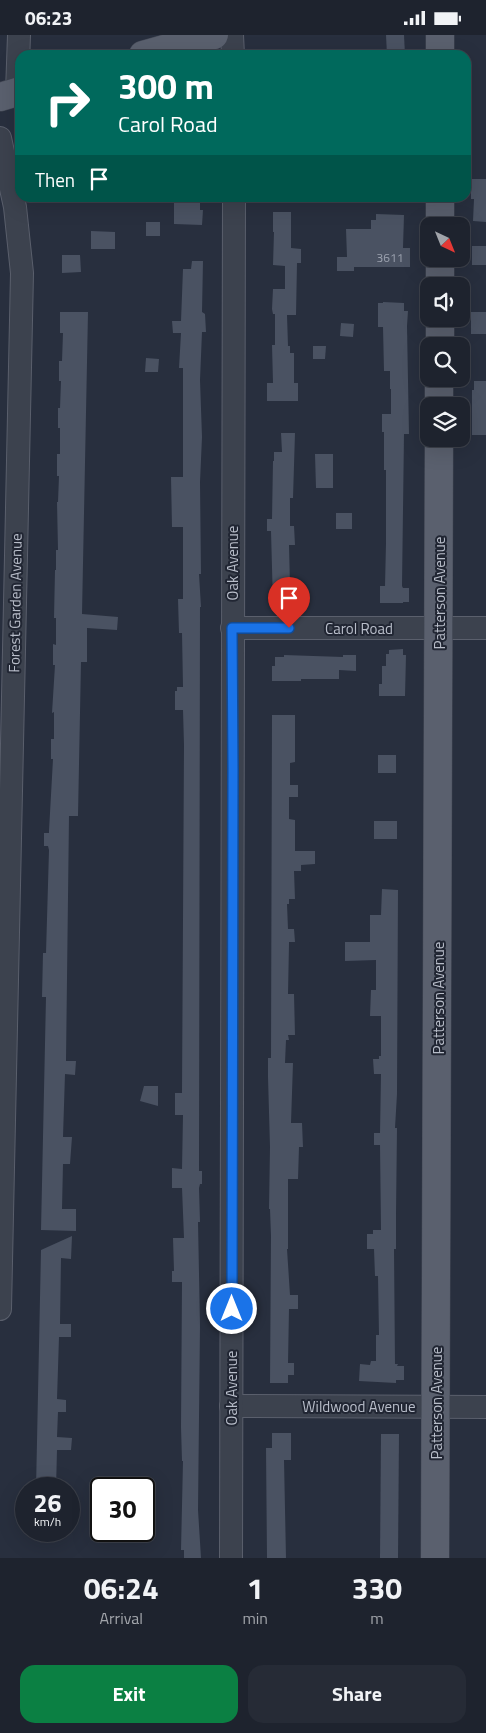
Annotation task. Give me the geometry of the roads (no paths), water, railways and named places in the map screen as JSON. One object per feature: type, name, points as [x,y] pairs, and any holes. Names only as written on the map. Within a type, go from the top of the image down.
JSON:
[{"type":"main road","points":[[161,50],[214,35]]},
{"type":"main road","points":[[440,35],[440,50]]},
{"type":"main road","points":[[440,202],[440,217]]},
{"type":"main road","name":"Patterson Avenue","points":[[435,1558],[439,447]]},
{"type":"street","points":[[16,50],[18,35]]},
{"type":"street","points":[[232,35],[233,50]]},
{"type":"street","points":[[12,93],[15,64]]},
{"type":"street","name":"Forest Garden Avenue","points":[[0,138],[15,207],[22,273],[2,1109],[0,1309]]},
{"type":"street","name":"Oak Avenue","points":[[231,1558],[234,202]]},
{"type":"street","name":"Carol Road","points":[[232,628],[486,628]]},
{"type":"street","name":"Wildwood Avenue","points":[[231,1406],[486,1407]]}]
